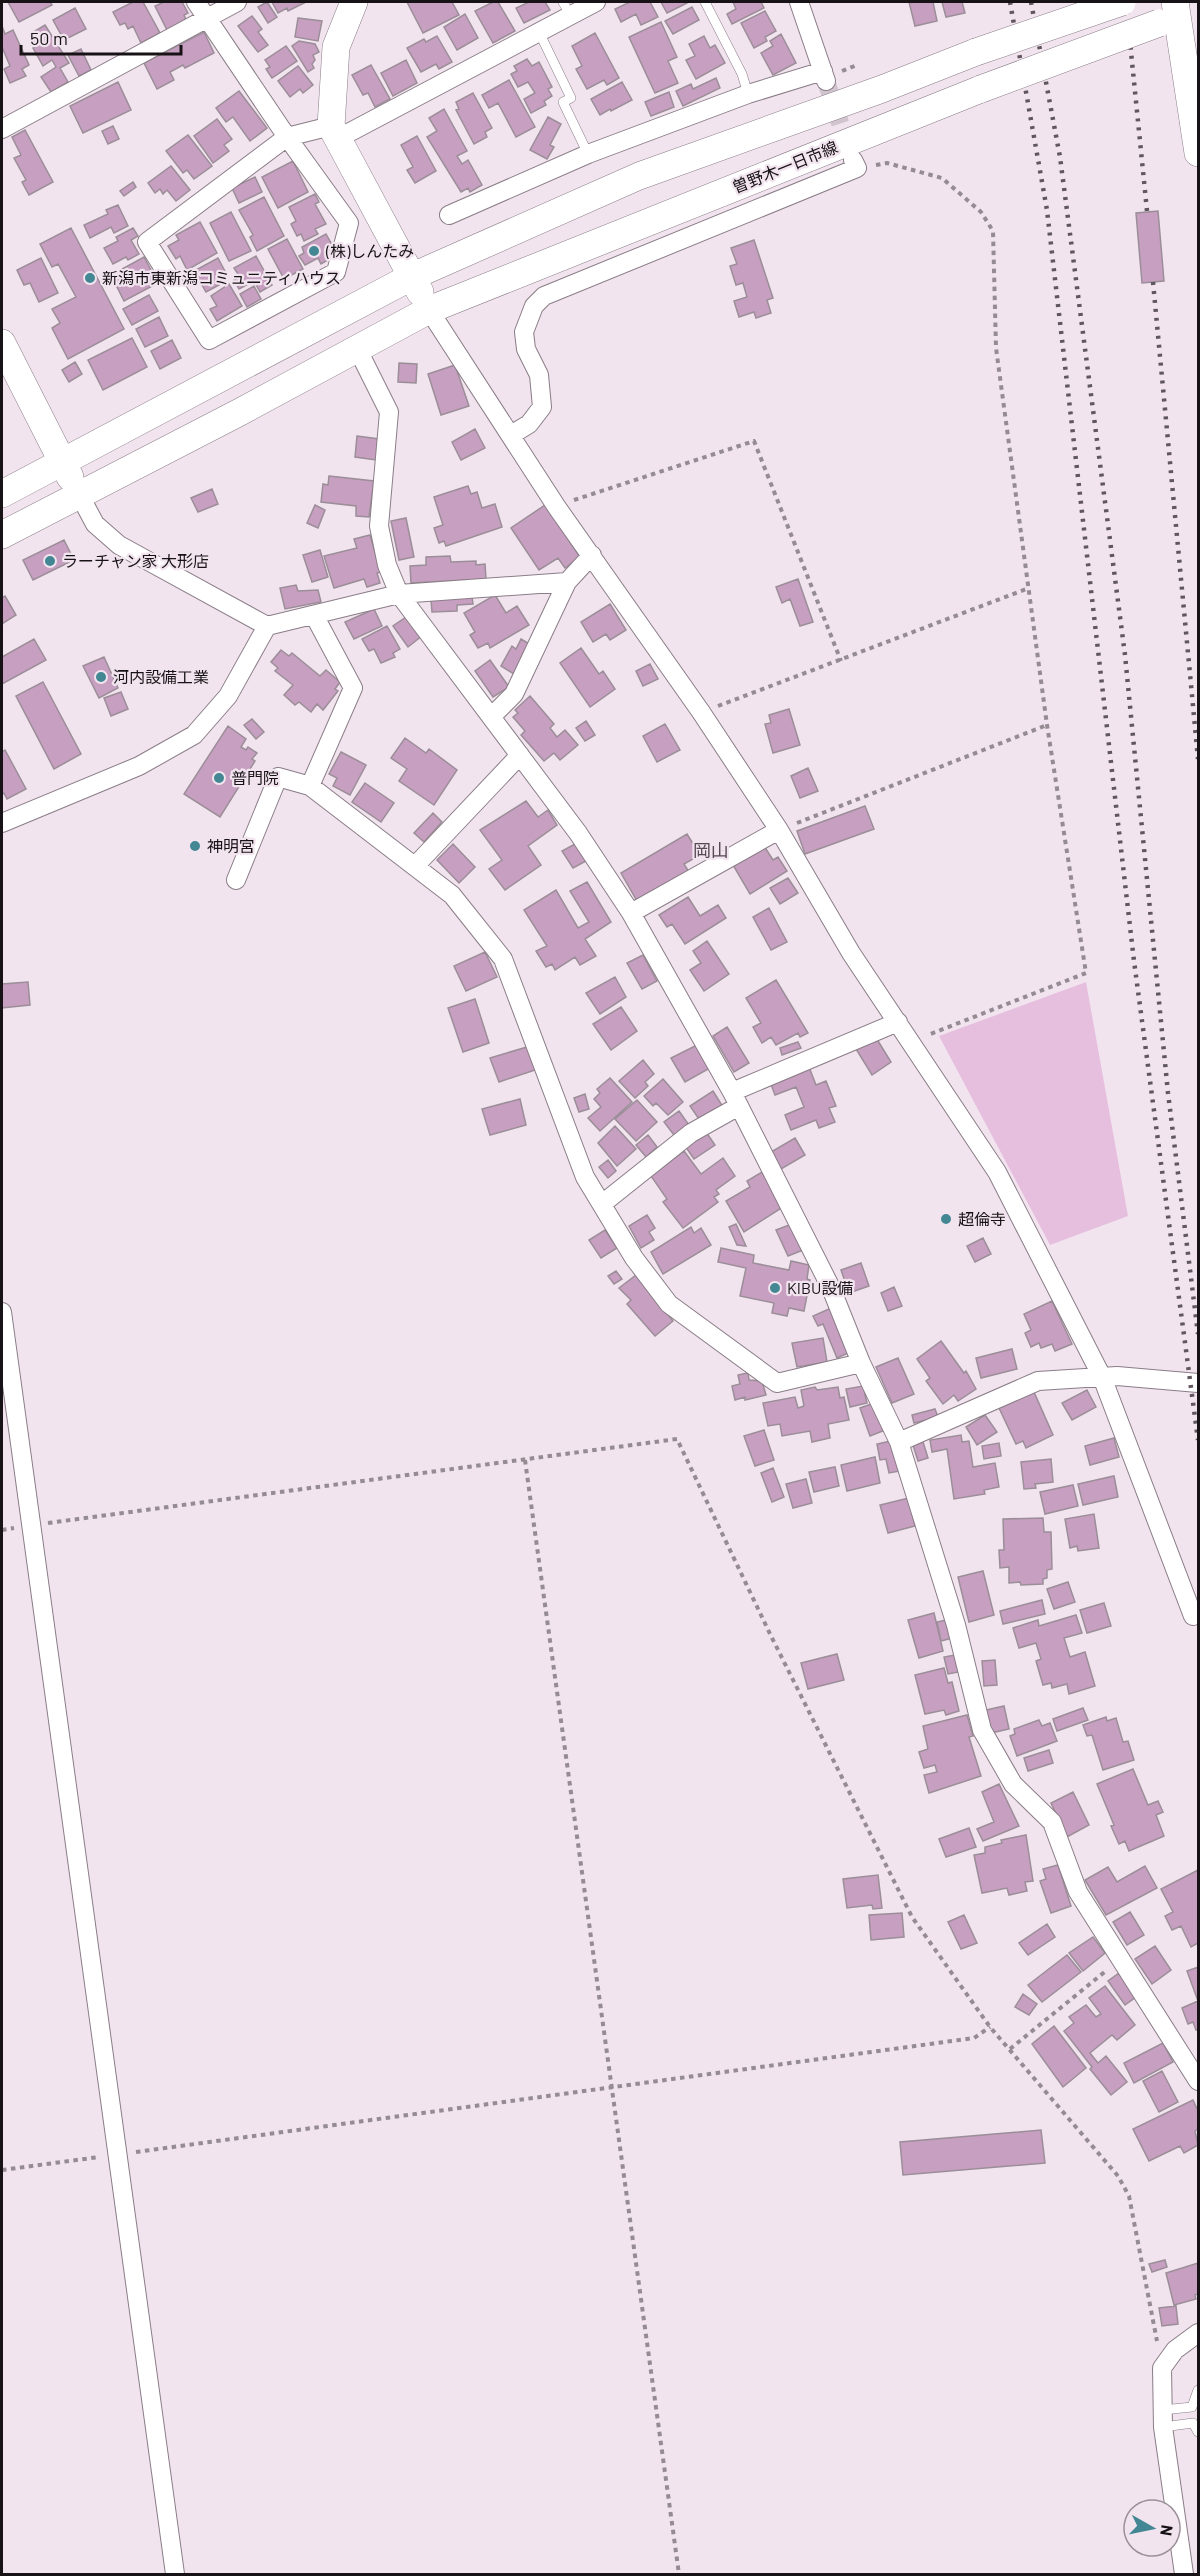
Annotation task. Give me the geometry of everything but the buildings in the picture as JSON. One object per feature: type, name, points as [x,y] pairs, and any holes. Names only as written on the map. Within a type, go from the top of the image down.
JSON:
[{"type":"main road","points":[[354,2],[348,10],[336,47],[334,133],[429,310]]},
{"type":"main road","points":[[2,494],[411,277],[639,177],[882,89],[976,52],[1122,2]]},
{"type":"main road","name":"曽野木一日市線","points":[[2,535],[240,412],[429,310],[1178,12],[1198,153]]},
{"type":"main road","points":[[2,343],[79,494]]},
{"type":"street","points":[[196,2],[287,137],[349,224],[336,272],[209,340],[147,242],[287,137],[334,133],[539,32],[567,8],[596,2]]},
{"type":"street","points":[[2,129],[237,2]]},
{"type":"street","points":[[449,215],[588,154],[748,94],[824,76],[799,2]]},
{"type":"street","points":[[511,435],[529,424],[542,407],[539,375],[526,349],[524,332],[534,306],[544,296],[855,164]]},
{"type":"street","points":[[429,310],[556,506],[701,712],[779,830],[851,953],[997,1172],[1102,1377],[1194,1617]]},
{"type":"street","points":[[357,348],[389,412],[379,526],[387,565],[399,594],[578,833],[631,913],[736,1099],[831,1288],[861,1363],[899,1442],[956,1625],[982,1730],[1013,1784],[1052,1822],[1078,1892],[1198,2081]]},
{"type":"street","points":[[79,494],[95,524],[119,545],[267,626],[399,594],[567,582]]},
{"type":"street","points":[[492,716],[514,694],[567,582],[592,555]]},
{"type":"street","points":[[310,786],[353,688],[314,615]]},
{"type":"street","points":[[2,823],[139,766],[194,735],[228,696],[267,626]]},
{"type":"street","points":[[415,866],[520,755]]},
{"type":"street","points":[[236,880],[278,777],[310,786],[415,866],[452,895],[503,959],[585,1177],[634,1258],[669,1304],[777,1383],[861,1363]]},
{"type":"street","points":[[631,913],[779,830]]},
{"type":"street","points":[[602,1204],[736,1099],[898,1022]]},
{"type":"street","points":[[2,1312],[175,2574]]},
{"type":"street","points":[[899,1442],[1038,1381],[1102,1377],[1198,1383]]},
{"type":"street","points":[[1184,2574],[1162,2419],[1162,2368],[1175,2350],[1198,2333]]},
{"type":"lane","points":[[705,2],[742,74],[748,94]]},
{"type":"lane","points":[[539,32],[571,98],[563,102],[588,154]]},
{"type":"lane","points":[[1162,2419],[1192,2407],[1198,2390]]},
{"type":"lane","points":[[1162,2419],[1193,2423],[1198,2432]]},
{"type":"path","points":[[855,164],[887,163],[942,178],[981,212],[993,231],[996,348],[1047,725],[1086,973],[911,1042]]},
{"type":"path","points":[[556,506],[754,441],[841,661]]},
{"type":"path","points":[[701,712],[841,661],[1029,588]]},
{"type":"path","points":[[779,830],[1047,725]]},
{"type":"path","points":[[2,1530],[677,1439],[771,1636],[912,1917],[990,2027],[1118,2176],[1129,2196],[1162,2368]]},
{"type":"path","points":[[525,1460],[679,2574]]},
{"type":"path","points":[[1010,2049],[1121,1958]]},
{"type":"path","points":[[2,2170],[974,2038],[990,2027]]},
{"type":"shaded area","points":[[1086,982],[1128,1216],[1050,1245],[939,1036]]},
{"type":"tunnel","points":[[826,81],[850,153]]},
{"type":"railway","points":[[1010,2],[1047,210],[1134,961],[1198,1440]]},
{"type":"railway","points":[[1031,2],[1060,157],[1125,655],[1168,1093],[1198,1334]]},
{"type":"railway","points":[[1126,2],[1147,211]]},
{"type":"railway","points":[[1153,282],[1198,759]]},
{"type":"place","name":"(株)しんたみ","points":[[314,251]]},
{"type":"place","name":"新潟市東新潟コミュニティハウス","points":[[90,278]]},
{"type":"place","name":"ラーチャン家 大形店","points":[[50,561]]},
{"type":"place","name":"河内設備工業","points":[[101,677]]},
{"type":"place","name":"普門院","points":[[219,778]]},
{"type":"place","name":"神明宮","points":[[195,846]]},
{"type":"place","name":"超倫寺","points":[[946,1219]]},
{"type":"place","name":"KIBU設備","points":[[775,1288]]},
{"type":"district","name":"岡山","points":[[711,851]]}]
